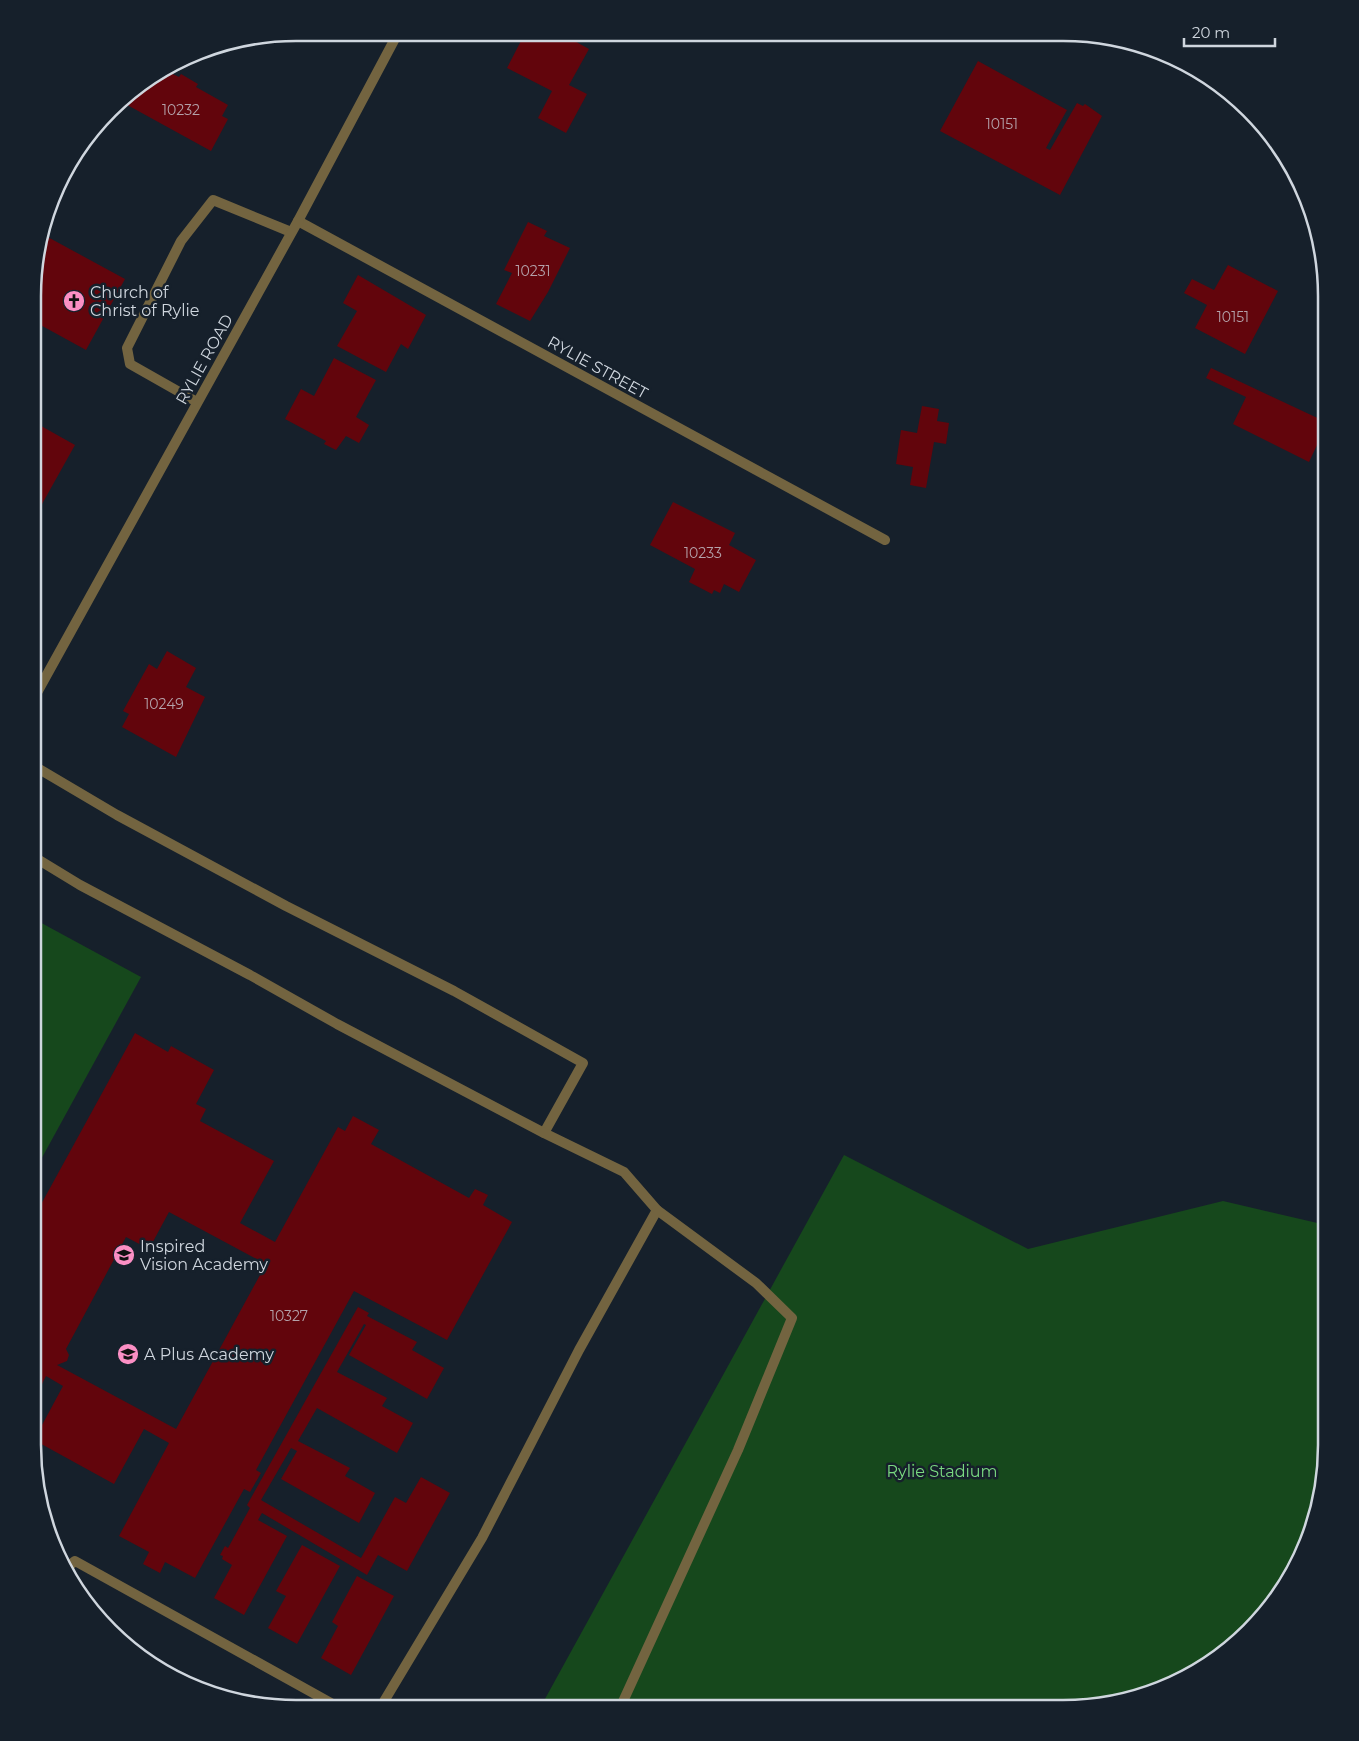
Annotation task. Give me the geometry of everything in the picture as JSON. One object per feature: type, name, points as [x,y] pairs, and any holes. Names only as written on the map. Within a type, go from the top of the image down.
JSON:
[{"type":"street","name":"RYLIE ROAD","points":[[41,685],[298,221],[394,41]]},
{"type":"street","points":[[197,402],[130,364],[126,348],[181,240],[213,200],[291,232]]},
{"type":"street","name":"RYLIE STREET","points":[[298,221],[885,540]]},
{"type":"street","points":[[41,770],[117,815],[286,906],[454,991],[583,1063],[544,1133]]},
{"type":"street","points":[[41,861],[80,885],[250,975],[337,1024],[544,1133],[624,1172],[657,1210],[756,1284],[792,1318],[738,1450],[624,1700]]},
{"type":"street","points":[[385,1700],[482,1538],[579,1350],[657,1210]]},
{"type":"street","points":[[71,1564],[76,1561],[326,1700]]},
{"type":"green space","points":[[41,923],[141,977],[41,1159]]},
{"type":"green space","name":"Rylie Stadium","points":[[844,1155],[1028,1249],[1223,1201],[1318,1223],[1318,1444],[1316,1478],[1309,1511],[1298,1542],[1284,1572],[1265,1600],[1231,1636],[1190,1666],[1160,1680],[1129,1691],[1096,1698],[1062,1700],[544,1700]]},
{"type":"building","points":[[521,41],[574,41],[589,49],[569,85],[587,94],[566,133],[538,118],[552,91],[507,68]]},
{"type":"building","points":[[978,61],[1067,110],[1046,148],[1050,150],[1077,103],[1083,106],[1085,104],[1102,116],[1060,195],[940,131]]},
{"type":"building","points":[[172,74],[179,77],[181,74],[198,84],[196,87],[228,105],[222,116],[228,119],[211,151],[128,105],[169,75]]},
{"type":"building","points":[[528,222],[547,231],[544,236],[570,248],[548,292],[530,321],[496,304],[512,273],[504,270]]},
{"type":"building","name":"Church of Christ of Rylie","points":[[48,237],[125,279],[86,350],[41,325],[43,263]]},
{"type":"building","points":[[1228,265],[1278,291],[1245,354],[1195,328],[1207,305],[1184,293],[1192,279],[1214,290]]},
{"type":"building","points":[[358,275],[426,315],[408,349],[401,344],[386,372],[337,346],[357,311],[343,303]]},
{"type":"building","points":[[334,358],[376,380],[356,417],[369,425],[359,443],[346,436],[336,450],[324,444],[326,441],[285,419],[301,389],[314,396]]},
{"type":"building","points":[[1211,368],[1318,418],[1318,443],[1309,462],[1233,424],[1246,397],[1206,378]]},
{"type":"building","points":[[922,406],[939,409],[937,421],[949,423],[946,444],[934,442],[926,488],[910,485],[913,467],[896,464],[901,430],[917,433]]},
{"type":"building","points":[[41,426],[75,445],[41,506]]},
{"type":"building","points":[[673,502],[735,533],[729,545],[756,560],[739,592],[724,584],[720,593],[714,590],[712,594],[689,582],[695,569],[650,545]]},
{"type":"building","points":[[167,651],[196,668],[186,687],[205,697],[176,757],[122,727],[129,714],[123,711],[149,664],[157,669]]},
{"type":"building","points":[[135,1033],[168,1052],[171,1046],[214,1070],[196,1104],[206,1109],[200,1121],[274,1161],[240,1223],[275,1242],[338,1127],[345,1131],[353,1116],[379,1130],[371,1144],[469,1198],[475,1189],[488,1195],[483,1205],[512,1222],[447,1340],[354,1291],[256,1470],[261,1473],[250,1492],[244,1489],[195,1578],[165,1562],[160,1573],[143,1564],[149,1552],[119,1536],[169,1443],[144,1429],[114,1484],[41,1444],[41,1427],[63,1386],[46,1376],[41,1386],[41,1204]],"holes":[[[169,1212],[266,1264],[176,1429],[57,1365],[67,1361],[69,1355],[66,1349],[126,1237],[149,1249]]]},
{"type":"building","points":[[358,1307],[369,1313],[367,1316],[417,1342],[412,1350],[444,1368],[427,1399],[349,1355],[366,1325],[364,1324],[337,1372],[387,1398],[382,1406],[413,1423],[397,1453],[317,1408],[298,1441],[350,1468],[345,1476],[375,1493],[359,1523],[281,1479],[297,1451],[291,1448],[261,1500],[361,1558],[395,1497],[406,1503],[421,1477],[450,1493],[407,1571],[378,1555],[367,1575],[262,1513],[258,1520],[287,1536],[244,1615],[214,1598],[232,1565],[222,1559],[223,1556],[220,1555],[225,1546],[228,1548],[250,1508],[247,1505]]},
{"type":"building","points":[[302,1545],[340,1566],[297,1644],[268,1628],[286,1596],[276,1591]]},
{"type":"building","points":[[357,1576],[394,1596],[351,1675],[321,1658],[338,1626],[332,1622]]},
{"type":"place","name":"Church of Christ of Rylie","points":[[74,301]]},
{"type":"place","name":"Inspired Vision Academy","points":[[124,1255]]},
{"type":"place","name":"A Plus Academy","points":[[128,1354]]}]
